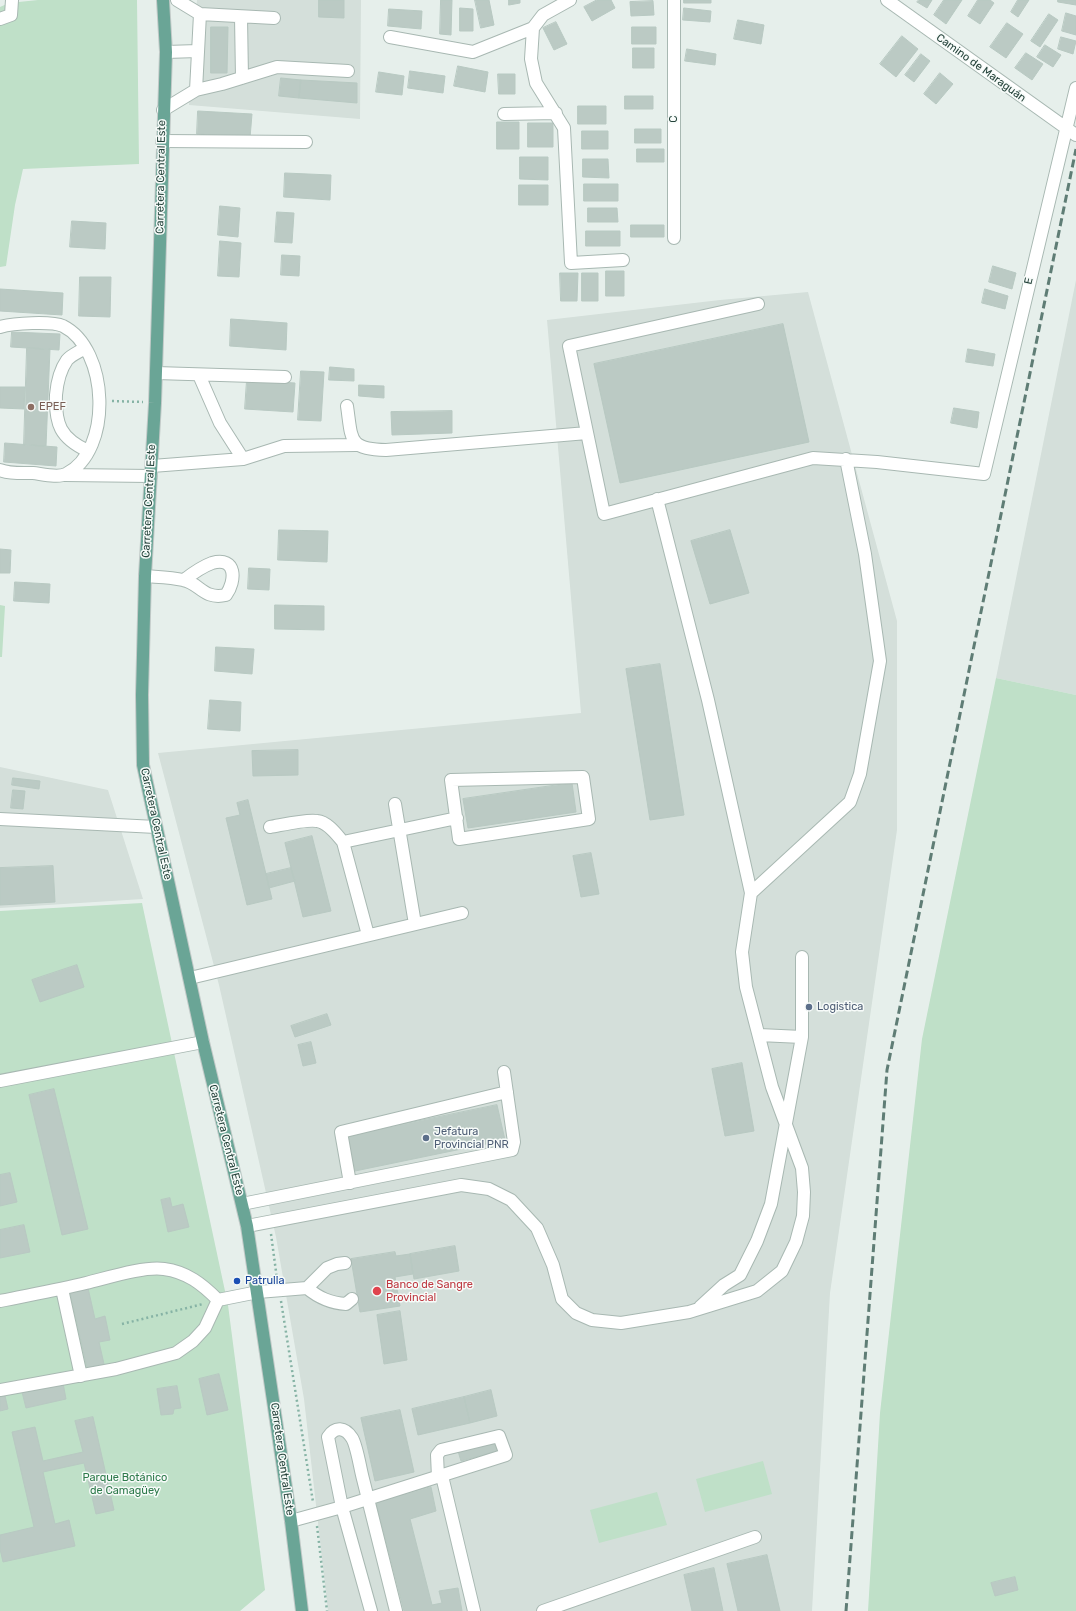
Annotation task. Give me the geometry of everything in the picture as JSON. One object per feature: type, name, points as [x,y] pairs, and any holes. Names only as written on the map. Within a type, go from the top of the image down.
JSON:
[{"type":"main road","name":"Carretera Central Este","points":[[163,0],[166,52],[162,141],[155,403],[145,576],[142,695],[143,765],[203,1042],[247,1226],[292,1521],[302,1611]]},
{"type":"street","points":[[0,20],[11,15],[12,0]]},
{"type":"street","points":[[177,0],[200,14],[274,18]]},
{"type":"street","points":[[390,37],[473,52],[533,28],[543,15],[570,0]]},
{"type":"street","name":"C","points":[[674,0],[674,238]]},
{"type":"street","name":"Camino de Maraguán","points":[[887,0],[1076,135]]},
{"type":"street","points":[[196,90],[200,14]]},
{"type":"street","points":[[241,16],[242,78]]},
{"type":"street","points":[[533,28],[531,59],[536,83],[547,102],[556,112],[564,128],[571,264],[623,260]]},
{"type":"street","points":[[166,52],[198,51]]},
{"type":"street","points":[[163,110],[196,90],[277,67],[348,71]]},
{"type":"street","name":"E","points":[[846,459],[984,474],[1065,128],[1076,88]]},
{"type":"street","points":[[504,114],[556,112]]},
{"type":"street","points":[[162,141],[306,142]]},
{"type":"street","points":[[751,893],[850,802],[860,774],[880,661],[865,554],[846,459],[813,458],[604,514],[569,346],[758,304]]},
{"type":"street","points":[[0,327],[34,323],[62,326],[71,332],[90,357],[97,374],[101,401],[96,432],[88,451],[77,467],[65,475]]},
{"type":"street","points":[[84,348],[68,359],[60,372],[55,414],[59,427],[67,438],[76,445],[88,451]]},
{"type":"street","points":[[156,373],[285,378]]},
{"type":"street","points":[[199,374],[220,424],[243,459]]},
{"type":"street","points":[[347,406],[352,437],[356,445]]},
{"type":"street","points":[[0,470],[65,475],[151,471],[243,459],[284,446],[356,445],[367,449],[386,450],[587,433]]},
{"type":"street","points":[[247,1226],[461,1185],[489,1189],[511,1200],[536,1228],[553,1265],[562,1299],[576,1313],[592,1320],[621,1323],[698,1309],[757,1291],[782,1271],[796,1242],[803,1216],[804,1192],[802,1168],[772,1087],[746,987],[742,952],[751,893],[708,700],[657,499]]},
{"type":"street","points":[[145,576],[184,580]]},
{"type":"street","points":[[583,777],[589,819],[459,840],[457,818],[451,780],[583,777]]},
{"type":"street","points":[[396,804],[415,924]]},
{"type":"street","points":[[343,842],[457,818]]},
{"type":"street","points":[[0,819],[156,827]]},
{"type":"street","points":[[270,827],[317,821],[327,825],[343,842],[368,936]]},
{"type":"street","points":[[190,978],[462,913]]},
{"type":"street","points":[[698,1309],[724,1285],[740,1275],[757,1241],[771,1204],[802,1037],[802,957]]},
{"type":"street","points":[[758,1035],[802,1037]]},
{"type":"street","points":[[0,1081],[203,1042]]},
{"type":"street","points":[[242,1204],[512,1150],[514,1142],[504,1072]]},
{"type":"street","points":[[350,1183],[341,1132],[507,1092]]},
{"type":"street","points":[[218,1300],[258,1292],[307,1288],[327,1268],[345,1263]]},
{"type":"street","points":[[0,1301],[62,1289],[135,1272],[163,1269],[188,1275],[202,1284],[218,1300]]},
{"type":"street","points":[[307,1288],[318,1297],[334,1303],[346,1304],[352,1299]]},
{"type":"street","points":[[62,1289],[81,1376]]},
{"type":"street","points":[[0,1390],[116,1370],[176,1353],[193,1341],[205,1328],[218,1300]]},
{"type":"street","points":[[371,1611],[342,1507],[328,1437],[332,1431],[338,1428],[345,1430],[352,1439],[396,1611]]},
{"type":"street","points":[[292,1521],[368,1500],[440,1476],[506,1455],[499,1436],[441,1450],[437,1455],[440,1476],[474,1611]]},
{"type":"street","points":[[543,1611],[755,1537]]},
{"type":"path","points":[[101,401],[155,403]]},
{"type":"path","points":[[269,1222],[316,1514],[326,1611]]},
{"type":"path","points":[[122,1324],[218,1300]]},
{"type":"shaded area","points":[[197,0],[361,0],[360,119],[189,105]]},
{"type":"shaded area","points":[[1076,280],[1076,695],[996,678]]},
{"type":"shaded area","points":[[808,292],[897,621],[897,830],[830,1293],[812,1611],[328,1611],[304,1399],[276,1237],[219,985],[158,753],[581,713],[547,320],[720,300]]},
{"type":"shaded area","points":[[0,767],[108,790],[143,899],[0,908]]},
{"type":"green space","points":[[38,0],[137,0],[139,164],[23,169],[15,205],[6,266],[0,267],[0,7],[9,3]]},
{"type":"green space","points":[[0,605],[5,606],[2,657],[0,657]]},
{"type":"green space","points":[[996,678],[1076,695],[1076,1611],[868,1611],[880,1413],[922,1039]]},
{"type":"green space","name":"Parque Botánico de Camagüey","points":[[142,903],[228,1305],[265,1590],[240,1611],[0,1611],[0,911]]},
{"type":"green space","points":[[763,1461],[772,1494],[705,1512],[696,1479]]},
{"type":"green space","points":[[657,1492],[667,1525],[599,1543],[590,1510]]},
{"type":"building","points":[[319,0],[344,0],[344,18],[319,17]]},
{"type":"building","points":[[441,0],[452,0],[451,35],[440,34]]},
{"type":"building","points":[[475,0],[489,0],[494,25],[481,28]]},
{"type":"building","points":[[509,0],[520,0],[520,3],[509,5]]},
{"type":"building","points":[[597,0],[611,0],[615,8],[592,21],[584,7]]},
{"type":"building","points":[[684,0],[711,0],[711,3],[684,3]]},
{"type":"building","points":[[919,0],[932,0],[927,8],[917,2]]},
{"type":"building","points":[[944,0],[962,0],[946,24],[934,15]]},
{"type":"building","points":[[978,0],[990,0],[994,3],[980,24],[968,16]]},
{"type":"building","points":[[1018,0],[1029,0],[1018,17],[1011,12]]},
{"type":"building","points":[[1058,0],[1076,0],[1076,5],[1058,2]]},
{"type":"building","points":[[653,1],[654,15],[631,16],[630,2]]},
{"type":"building","points":[[460,8],[473,9],[473,31],[460,31]]},
{"type":"building","points":[[684,8],[711,11],[710,22],[683,20]]},
{"type":"building","points":[[389,9],[422,11],[421,29],[388,26]]},
{"type":"building","points":[[1066,13],[1076,16],[1076,35],[1062,31]]},
{"type":"building","points":[[1049,14],[1058,20],[1040,47],[1031,41]]},
{"type":"building","points":[[738,20],[764,25],[761,44],[734,39]]},
{"type":"building","points":[[556,22],[567,44],[554,50],[543,28]]},
{"type":"building","points":[[1007,23],[1023,34],[1006,58],[990,47]]},
{"type":"building","points":[[211,27],[228,27],[227,73],[211,73]]},
{"type":"building","points":[[632,27],[656,27],[656,44],[632,44]]},
{"type":"building","points":[[902,36],[918,49],[896,77],[880,64]]},
{"type":"building","points":[[1061,37],[1076,41],[1073,54],[1058,49]]},
{"type":"building","points":[[1045,45],[1061,55],[1053,67],[1037,57]]},
{"type":"building","points":[[633,48],[654,48],[654,68],[633,68]]},
{"type":"building","points":[[687,49],[716,54],[715,65],[685,61]]},
{"type":"building","points":[[1026,53],[1043,64],[1032,80],[1015,68]]},
{"type":"building","points":[[921,54],[930,61],[914,82],[905,75]]},
{"type":"building","points":[[458,66],[488,72],[485,92],[454,86]]},
{"type":"building","points":[[410,71],[445,76],[443,93],[408,88]]},
{"type":"building","points":[[379,72],[404,76],[402,95],[376,92]]},
{"type":"building","points":[[940,73],[953,84],[936,104],[924,94]]},
{"type":"building","points":[[498,74],[515,74],[515,94],[499,94]]},
{"type":"building","points":[[281,78],[301,80],[299,98],[279,96]]},
{"type":"building","points":[[301,80],[357,83],[357,103],[299,98]]},
{"type":"building","points":[[625,96],[653,96],[653,109],[625,109]]},
{"type":"building","points":[[578,106],[606,106],[606,124],[578,124]]},
{"type":"building","points":[[198,111],[252,114],[250,138],[197,134]]},
{"type":"building","points":[[497,122],[519,122],[519,149],[497,149]]},
{"type":"building","points":[[528,123],[553,123],[553,147],[528,147]]},
{"type":"building","points":[[635,129],[661,129],[661,143],[635,143]]},
{"type":"building","points":[[582,131],[608,131],[608,149],[582,149]]},
{"type":"building","points":[[637,149],[664,149],[664,162],[637,162]]},
{"type":"building","points":[[520,157],[548,157],[548,180],[520,179]]},
{"type":"building","points":[[583,159],[608,159],[609,178],[583,177]]},
{"type":"building","points":[[285,173],[331,175],[330,200],[284,197]]},
{"type":"building","points":[[584,184],[618,184],[618,201],[584,201]]},
{"type":"building","points":[[519,185],[548,185],[548,205],[519,205]]},
{"type":"building","points":[[220,206],[240,208],[238,237],[218,235]]},
{"type":"building","points":[[588,208],[617,208],[618,222],[588,222]]},
{"type":"building","points":[[277,212],[294,213],[292,243],[275,242]]},
{"type":"building","points":[[72,221],[106,223],[105,249],[70,247]]},
{"type":"building","points":[[631,225],[664,225],[664,237],[631,237]]},
{"type":"building","points":[[586,231],[620,231],[620,246],[586,246]]},
{"type":"building","points":[[220,241],[241,243],[239,277],[218,276]]},
{"type":"building","points":[[282,255],[300,256],[299,276],[281,275]]},
{"type":"building","points":[[993,266],[1016,273],[1012,289],[989,282]]},
{"type":"building","points":[[606,271],[624,271],[624,296],[606,296]]},
{"type":"building","points":[[560,273],[578,273],[577,301],[561,301]]},
{"type":"building","points":[[582,273],[598,273],[598,301],[582,301]]},
{"type":"building","points":[[80,277],[111,277],[110,317],[79,316]]},
{"type":"building","points":[[0,289],[63,293],[62,315],[0,311]]},
{"type":"building","points":[[985,289],[1008,296],[1005,309],[982,303]]},
{"type":"building","points":[[231,319],[287,323],[286,350],[230,346]]},
{"type":"building","points":[[783,324],[809,442],[620,483],[594,364]]},
{"type":"building","points":[[12,332],[60,334],[59,350],[11,347]]},
{"type":"building","points":[[27,348],[50,349],[46,446],[24,445]]},
{"type":"building","points":[[968,349],[995,354],[993,366],[966,362]]},
{"type":"building","points":[[330,367],[354,369],[354,381],[329,380]]},
{"type":"building","points":[[301,371],[324,372],[321,421],[298,420]]},
{"type":"building","points":[[247,380],[295,383],[293,412],[245,409]]},
{"type":"building","points":[[359,385],[384,386],[384,398],[359,396]]},
{"type":"building","points":[[0,387],[25,387],[24,409],[0,408]]},
{"type":"building","points":[[954,408],[979,412],[977,428],[951,423]]},
{"type":"building","points":[[452,411],[452,433],[392,435],[391,412]]},
{"type":"building","points":[[5,443],[57,447],[56,466],[4,462]]},
{"type":"building","points":[[279,530],[328,531],[327,562],[278,560]]},
{"type":"building","points":[[730,530],[749,593],[710,604],[691,541]]},
{"type":"building","points":[[0,549],[11,550],[10,573],[0,573]]},
{"type":"building","points":[[249,568],[270,569],[269,590],[248,589]]},
{"type":"building","points":[[15,582],[50,584],[49,603],[14,601]]},
{"type":"building","points":[[275,605],[324,606],[324,630],[275,629]]},
{"type":"building","points":[[216,647],[254,649],[252,674],[215,671]]},
{"type":"building","points":[[660,664],[684,815],[650,820],[626,669]]},
{"type":"building","points":[[210,700],[241,702],[240,731],[208,729]]},
{"type":"building","points":[[298,750],[298,775],[253,776],[252,751]]},
{"type":"building","points":[[13,778],[40,781],[39,789],[12,785]]},
{"type":"building","points":[[572,783],[576,812],[468,828],[463,799]]},
{"type":"building","points":[[13,790],[25,791],[23,809],[11,808]]},
{"type":"building","points":[[248,800],[272,899],[247,905],[226,818],[240,815],[237,803]]},
{"type":"building","points":[[312,836],[331,911],[303,917],[285,843]]},
{"type":"building","points":[[591,853],[599,894],[581,897],[573,856]]},
{"type":"building","points":[[53,866],[55,902],[0,905],[0,868]]},
{"type":"building","points":[[291,868],[295,881],[269,888],[266,874]]},
{"type":"building","points":[[77,965],[84,987],[40,1002],[32,980]]},
{"type":"building","points":[[327,1014],[331,1025],[295,1037],[291,1026]]},
{"type":"building","points":[[311,1042],[316,1063],[303,1066],[298,1045]]},
{"type":"building","points":[[742,1063],[754,1131],[725,1136],[712,1069]]},
{"type":"building","points":[[54,1089],[88,1229],[62,1235],[29,1095]]},
{"type":"building","name":"Jefatura Provincial PNR","points":[[497,1105],[505,1140],[355,1171],[347,1136]]},
{"type":"building","points":[[10,1173],[17,1202],[0,1206],[0,1175]]},
{"type":"building","points":[[170,1198],[172,1207],[183,1204],[189,1227],[168,1232],[161,1200]]},
{"type":"building","points":[[24,1225],[30,1252],[0,1258],[0,1230]]},
{"type":"building","points":[[455,1246],[459,1271],[414,1279],[410,1254]]},
{"type":"building","name":"Banco de Sangre Provincial","points":[[395,1252],[396,1256],[410,1254],[413,1274],[395,1277],[400,1306],[360,1312],[351,1259]]},
{"type":"building","points":[[88,1288],[95,1319],[105,1316],[110,1340],[99,1342],[104,1364],[87,1368],[70,1292]]},
{"type":"building","points":[[400,1311],[407,1360],[384,1364],[377,1315]]},
{"type":"building","points":[[219,1374],[228,1410],[207,1415],[199,1379]]},
{"type":"building","points":[[63,1383],[66,1399],[26,1408],[22,1392]]},
{"type":"building","points":[[177,1386],[181,1408],[174,1409],[173,1414],[161,1415],[157,1389]]},
{"type":"building","points":[[491,1390],[497,1416],[470,1423],[464,1397]]},
{"type":"building","points":[[5,1396],[8,1409],[0,1411],[0,1397]]},
{"type":"building","points":[[464,1397],[470,1423],[418,1435],[412,1409]]},
{"type":"building","points":[[400,1410],[414,1472],[375,1481],[361,1418]]},
{"type":"building","points":[[93,1417],[114,1510],[96,1514],[84,1463],[43,1472],[55,1524],[69,1520],[75,1546],[3,1562],[0,1549],[0,1535],[34,1527],[12,1432],[35,1427],[43,1461],[83,1452],[75,1421]]},
{"type":"building","points":[[494,1441],[497,1451],[461,1461],[458,1451]]},
{"type":"building","points":[[431,1487],[436,1511],[410,1519],[432,1605],[442,1603],[439,1591],[458,1588],[462,1611],[404,1611],[376,1502]]},
{"type":"building","points":[[767,1555],[780,1611],[738,1611],[727,1564]]},
{"type":"building","points":[[714,1568],[723,1611],[692,1611],[684,1575]]},
{"type":"building","points":[[1015,1577],[1018,1590],[995,1596],[991,1583]]},
{"type":"railway","points":[[846,1611],[887,1070],[1076,149]]},
{"type":"place","name":"EPEF","points":[[31,407]]},
{"type":"place","name":"Logistica","points":[[809,1007]]},
{"type":"place","name":"Jefatura Provincial PNR","points":[[426,1138]]},
{"type":"place","name":"Patrulla","points":[[237,1281]]},
{"type":"place","name":"Banco de Sangre Provincial","points":[[377,1291]]}]
